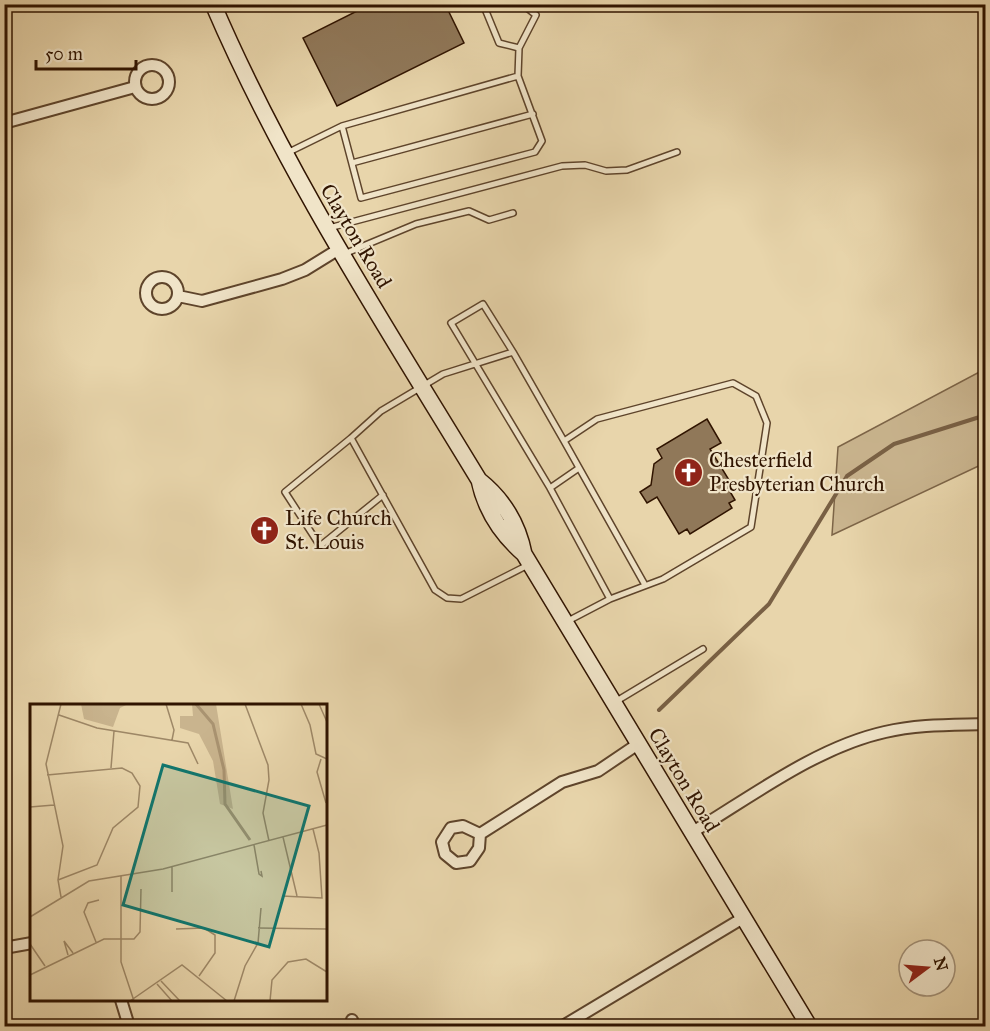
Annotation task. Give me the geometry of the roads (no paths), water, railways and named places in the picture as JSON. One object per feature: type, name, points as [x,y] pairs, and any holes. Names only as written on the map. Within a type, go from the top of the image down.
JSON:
[{"type":"main road","name":"Clayton Road","points":[[213,4],[285,154],[327,229],[479,480],[483,500],[508,540],[527,559],[809,1026]]},
{"type":"street","points":[[4,123],[135,87]]},
{"type":"street","points":[[178,296],[202,301],[282,279],[341,252]]},
{"type":"street","points":[[691,833],[830,751],[851,743],[908,728],[986,724]]},
{"type":"street","points":[[480,834],[562,782],[598,771],[638,744]]},
{"type":"street","points":[[563,1026],[743,918]]},
{"type":"street","points":[[4,948],[30,943]]},
{"type":"street","points":[[122,1001],[129,1026]]},
{"type":"lane","points":[[483,4],[499,43],[519,48]]},
{"type":"lane","points":[[342,126],[361,198],[535,152],[542,141],[518,76],[519,48],[536,15],[522,4]]},
{"type":"lane","points":[[285,154],[342,126],[518,76]]},
{"type":"lane","points":[[352,163],[533,114]]},
{"type":"lane","points":[[327,229],[562,166],[585,165],[606,171],[627,170],[677,152]]},
{"type":"lane","points":[[341,252],[416,224],[469,212],[489,220],[513,213]]},
{"type":"lane","points":[[610,599],[550,488],[451,323],[483,304],[513,352],[645,585]]},
{"type":"lane","points":[[382,495],[320,546],[285,492],[381,411],[443,374],[513,352]]},
{"type":"lane","points":[[564,441],[597,419],[733,383],[756,396],[766,423],[751,527],[663,579],[610,599],[565,622]]},
{"type":"lane","points":[[351,438],[435,590],[447,598],[460,599],[488,588],[527,559]]},
{"type":"lane","points":[[550,488],[579,468]]},
{"type":"lane","points":[[613,703],[703,649]]},
{"type":"waterway","points":[[659,710],[769,604],[847,476],[894,444],[986,415]]},
{"type":"place","name":"Chesterfield Presbyterian Church","points":[[688,472]]},
{"type":"place","name":"Life Church St. Louis","points":[[264,530]]}]
